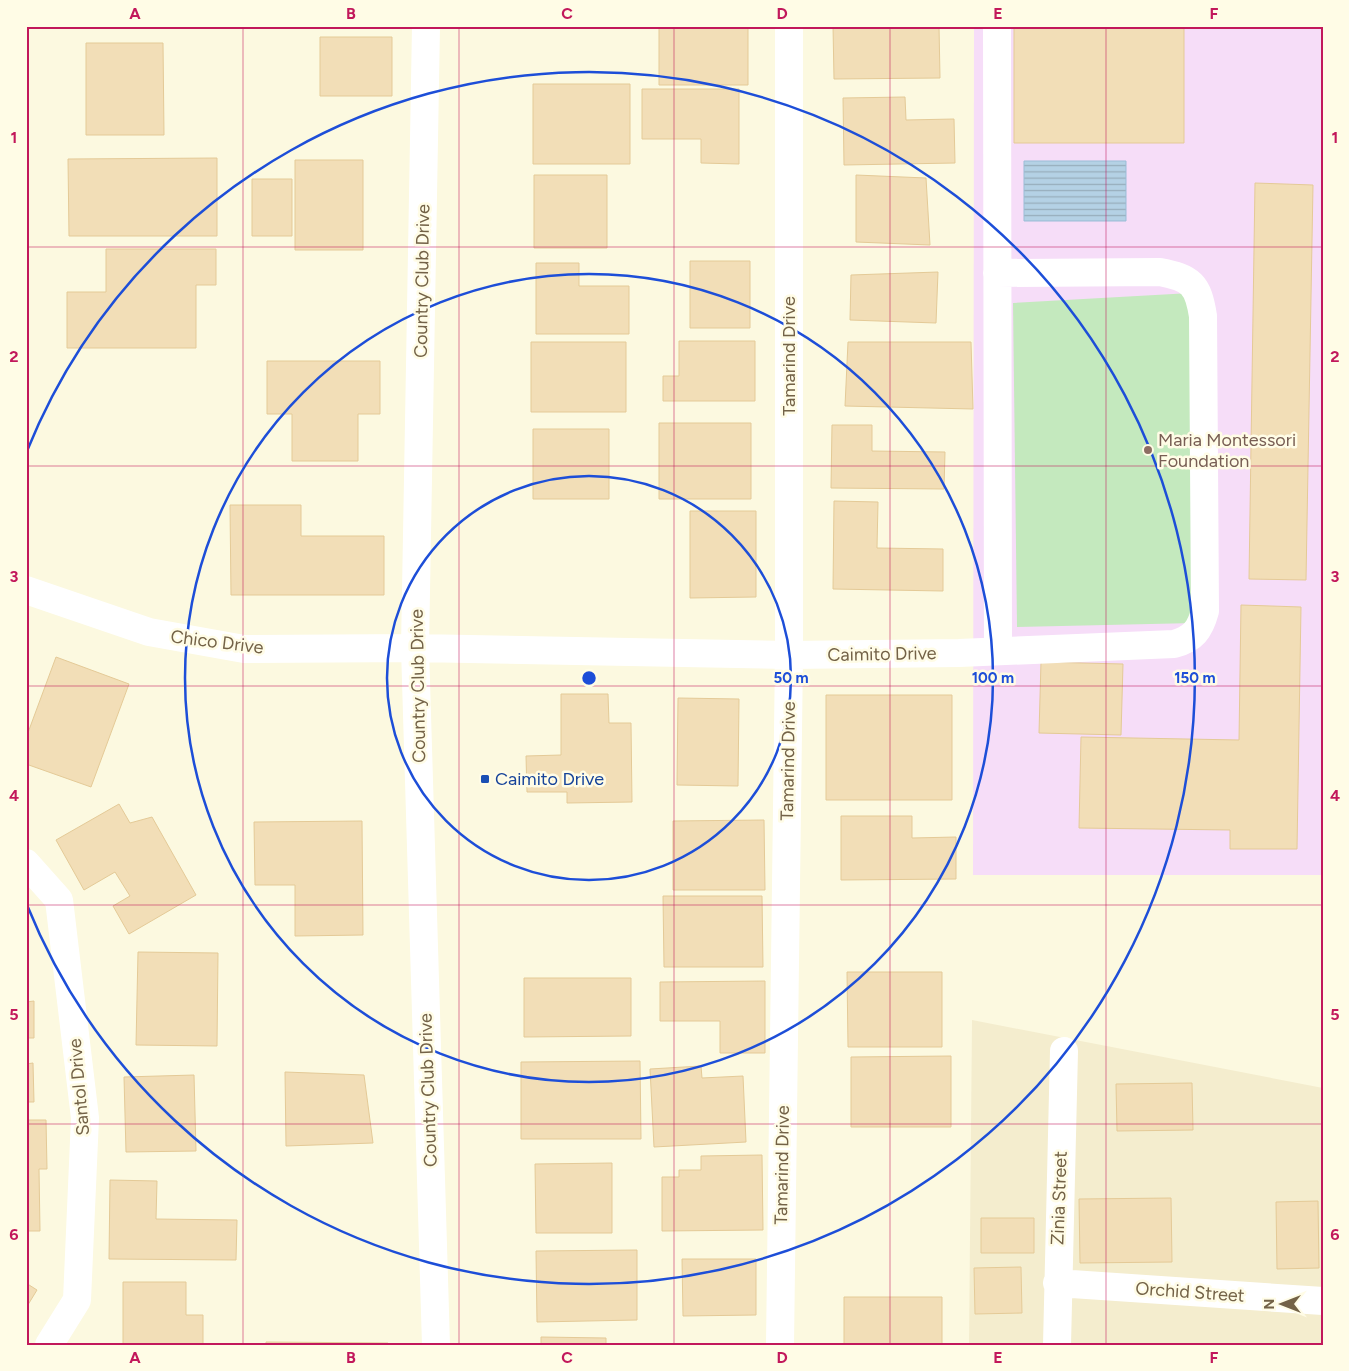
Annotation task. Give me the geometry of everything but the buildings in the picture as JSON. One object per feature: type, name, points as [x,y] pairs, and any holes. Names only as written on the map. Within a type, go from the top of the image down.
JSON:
[{"type":"street","name":"Country Club Drive","points":[[426,26],[415,648],[436,1345]]},
{"type":"street","name":"Tamarind Drive","points":[[780,1345],[789,656],[789,26]]},
{"type":"street","points":[[997,26],[998,651]]},
{"type":"street","name":"Caimito Drive","points":[[415,648],[789,656],[959,653],[1174,644],[1186,641],[1195,634],[1202,623],[1205,611],[1203,316],[1200,297],[1192,282],[1178,275],[1160,272],[997,273]]},
{"type":"street","name":"Chico Drive","points":[[26,590],[149,632],[244,649],[415,648]]},
{"type":"street","name":"Santol Drive","points":[[26,863],[58,900],[85,1118],[77,1300],[48,1345]]},
{"type":"street","name":"Zinia Street","points":[[1057,1345],[1064,1051]]},
{"type":"street","name":"Orchid Street","points":[[1057,1283],[1323,1301]]},
{"type":"shaded area","name":"Maria Montessori Foundation","points":[[974,26],[1323,26],[1323,875],[973,875]]},
{"type":"shaded area","points":[[972,1020],[1323,1088],[1323,1345],[969,1345]]},
{"type":"green space","points":[[1191,293],[1195,623],[1017,627],[1013,303]]},
{"type":"water","points":[[1024,161],[1126,161],[1126,221],[1024,221]]},
{"type":"place","name":"Maria Montessori Foundation","points":[[1148,450]]},
{"type":"place","name":"Caimito Drive","points":[[485,779]]}]
